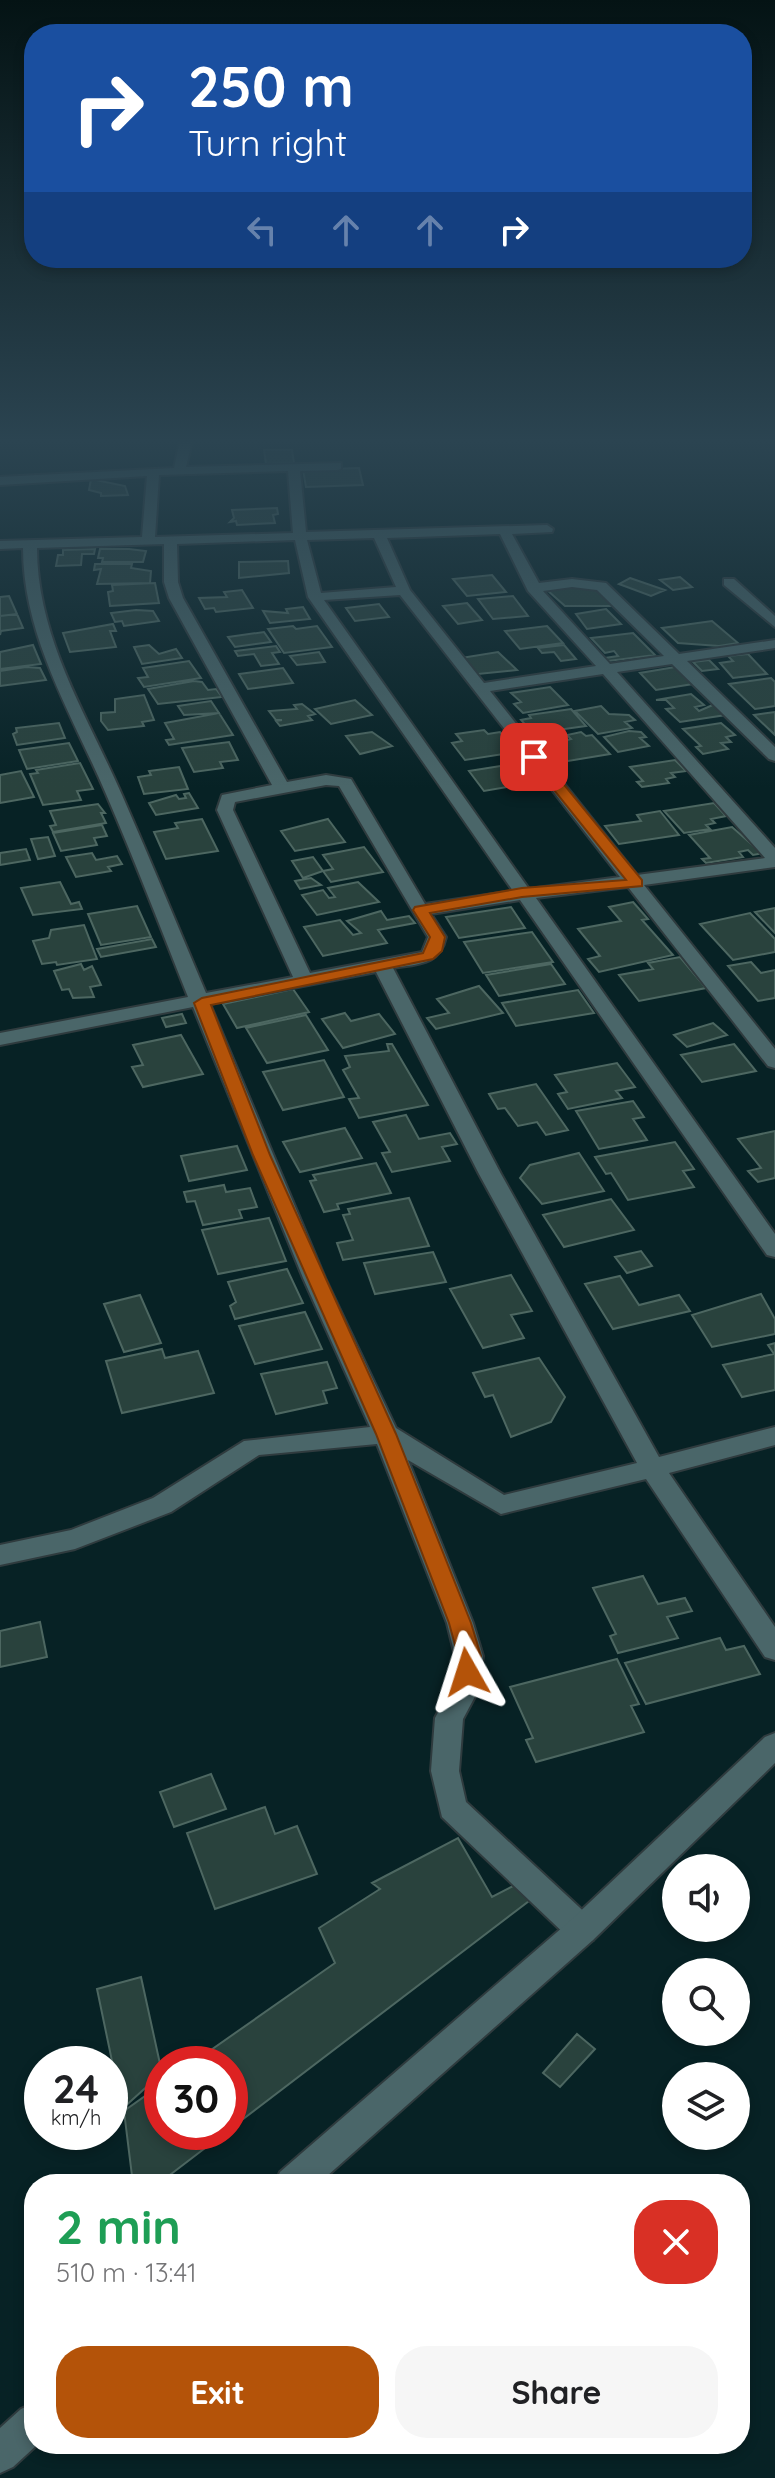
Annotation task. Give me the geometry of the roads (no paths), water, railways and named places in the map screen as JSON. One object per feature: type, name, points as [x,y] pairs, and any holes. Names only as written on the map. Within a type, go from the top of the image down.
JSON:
[{"type":"street","points":[[30,557],[30,581],[44,640],[202,1003],[261,1155],[386,1434],[469,1656],[465,1689],[449,1718],[445,1771],[452,1808],[582,1930]]},
{"type":"street","points":[[170,557],[171,582],[176,598],[281,786]]},
{"type":"street","points":[[305,557],[315,597],[775,1250]]},
{"type":"street","points":[[389,557],[404,591],[478,688],[637,883],[657,915],[775,1062]]},
{"type":"street","points":[[517,557],[533,588],[691,760],[775,861]]},
{"type":"street","points":[[729,582],[775,623]]},
{"type":"street","points":[[533,588],[596,583],[775,756]]},
{"type":"street","points":[[315,597],[404,591]]},
{"type":"street","points":[[478,688],[775,644]]},
{"type":"street","points":[[0,1039],[202,1003],[303,979],[428,956],[434,951],[437,937],[345,782],[326,780],[281,786],[236,794],[224,803],[303,979]]},
{"type":"street","points":[[420,910],[522,893],[637,883],[775,861]]},
{"type":"street","points":[[381,964],[490,1174],[651,1466],[775,1649]]},
{"type":"street","points":[[0,1555],[75,1539],[162,1505],[253,1447],[386,1434],[501,1505],[586,1488],[651,1466],[775,1436]]},
{"type":"street","points":[[303,2174],[582,1930],[775,1745]]},
{"type":"street","points":[[0,2454],[24,2431]]}]
